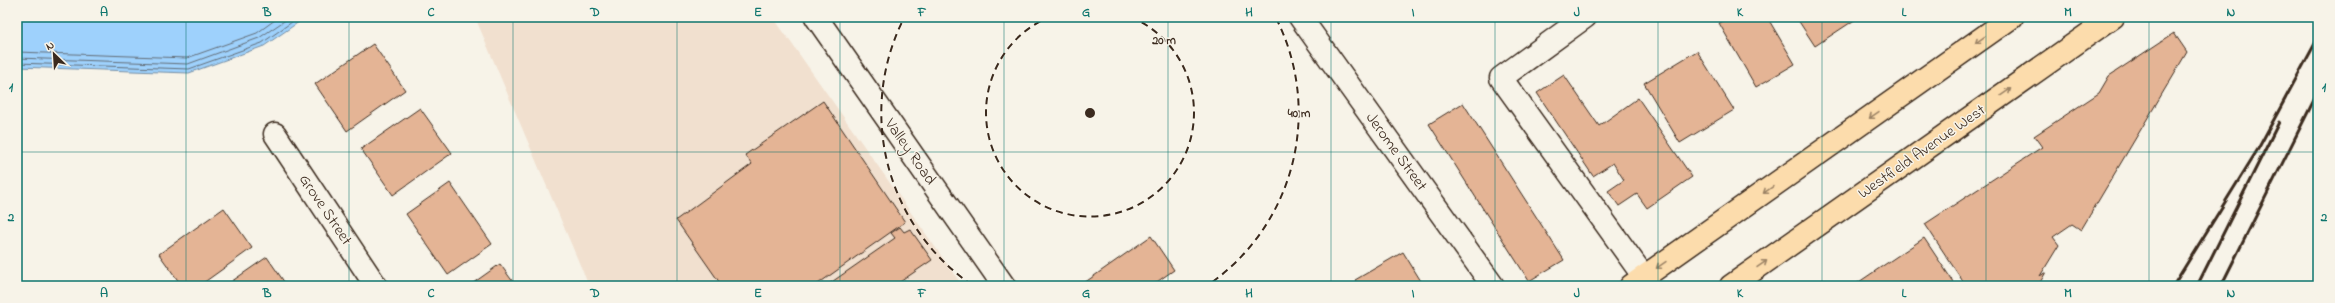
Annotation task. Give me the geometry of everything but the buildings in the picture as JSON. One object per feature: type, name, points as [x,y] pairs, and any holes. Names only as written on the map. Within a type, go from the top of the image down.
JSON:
[{"type":"main road","points":[[1638,282],[2012,17]]},
{"type":"main road","name":"Westfield Avenue West","points":[[1730,286],[2113,17]]},
{"type":"street","name":"Valley Road","points":[[816,17],[1004,286]]},
{"type":"street","name":"Jerome Street","points":[[1300,17],[1493,286]]},
{"type":"street","points":[[1585,17],[1501,78],[1638,282]]},
{"type":"street","name":"Grove Street","points":[[275,134],[376,286]]},
{"type":"shaded area","points":[[475,17],[773,17],[959,281],[952,286],[589,286]]},
{"type":"water","points":[[17,17],[306,17],[264,46],[189,73],[17,67]]},
{"type":"railway","points":[[2173,286],[2258,149],[2318,38]]},
{"type":"railway","points":[[2221,286],[2318,92]]},
{"type":"railway","points":[[2197,286],[2279,122]]}]
